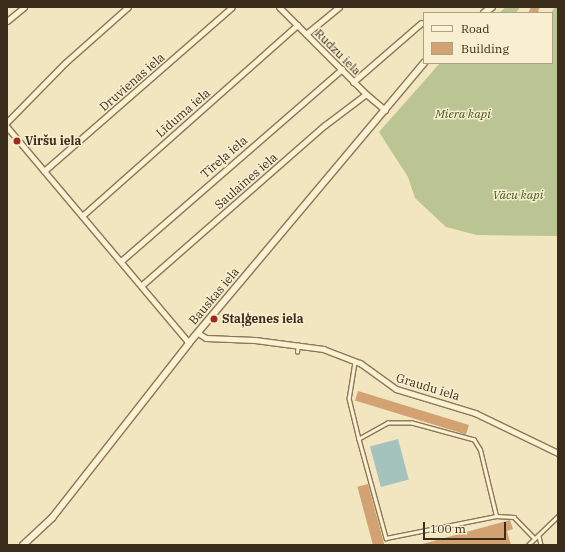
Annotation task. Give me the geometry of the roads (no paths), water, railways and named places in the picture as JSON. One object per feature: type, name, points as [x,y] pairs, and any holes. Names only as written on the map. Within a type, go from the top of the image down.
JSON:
[{"type":"street","points":[[7,21],[24,7]]},
{"type":"street","points":[[7,122],[66,62],[128,7]]},
{"type":"street","name":"Druvienas iela","points":[[44,171],[232,7]]},
{"type":"street","name":"Rudzu iela","points":[[279,7],[342,69],[353,82],[385,110]]},
{"type":"street","points":[[306,34],[339,7]]},
{"type":"street","points":[[353,82],[421,23]]},
{"type":"street","name":"Līduma iela","points":[[82,216],[297,25]]},
{"type":"street","name":"Bauskas iela","points":[[23,545],[52,518],[189,343],[423,64]]},
{"type":"street","name":"Tīreļa iela","points":[[121,261],[342,69]]},
{"type":"street","name":"Saulaines iela","points":[[142,285],[325,125],[366,94]]},
{"type":"street","points":[[7,127],[142,285],[189,343]]},
{"type":"street","name":"Graudu iela","points":[[198,333],[206,338],[255,337],[323,349],[355,361],[396,389],[475,413],[558,453]]},
{"type":"lane","points":[[297,352],[298,345]]},
{"type":"lane","points":[[355,361],[349,398],[386,538],[496,516],[514,517],[534,538]]},
{"type":"lane","points":[[359,439],[388,423],[412,423],[474,440],[480,450],[496,516]]},
{"type":"lane","points":[[528,545],[558,516]]},
{"type":"lane","points":[[538,536],[541,545]]},
{"type":"water","points":[[398,439],[409,480],[381,487],[370,447]]},
{"type":"place","name":"Viršu iela","points":[[17,141]]},
{"type":"place","name":"Staļģenes iela","points":[[214,319]]},
{"type":"park label","name":"Miera kapi","points":[[463,114]]},
{"type":"park label","name":"Vācu kapi","points":[[518,195]]}]
